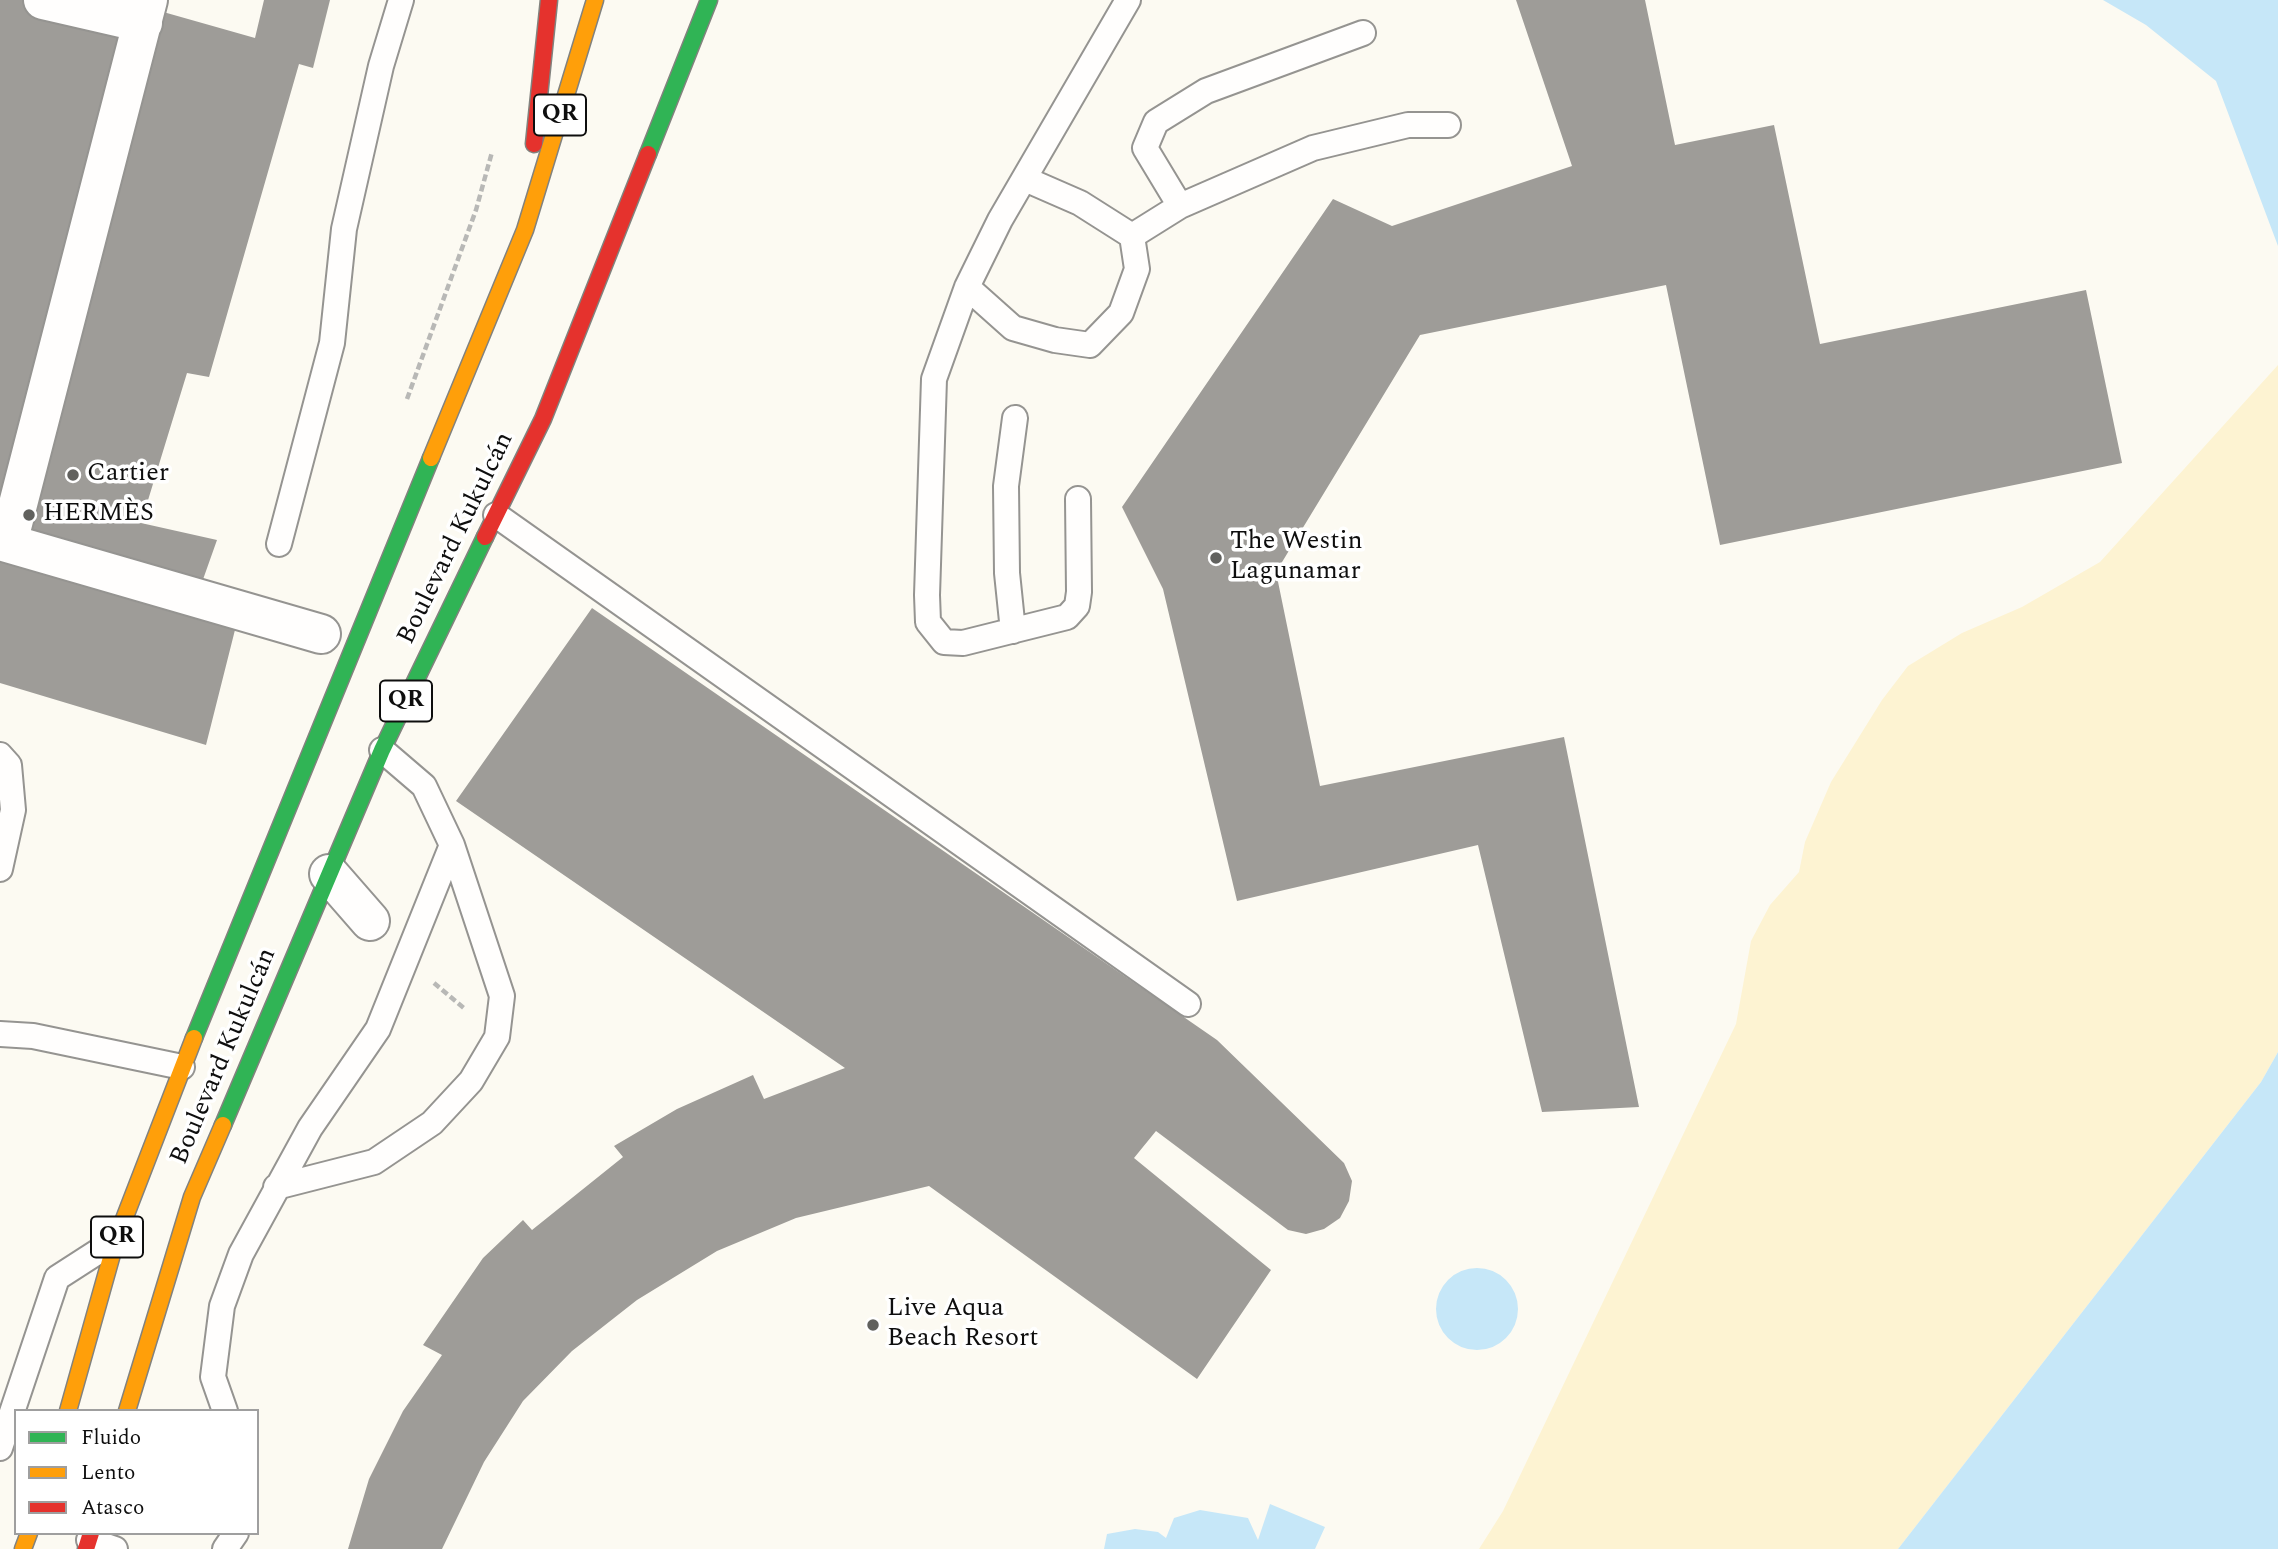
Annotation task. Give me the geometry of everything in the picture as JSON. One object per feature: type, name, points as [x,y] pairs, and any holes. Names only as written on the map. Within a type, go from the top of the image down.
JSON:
[{"type":"main road","points":[[525,230],[549,0]]},
{"type":"main road","name":"Boulevard Kukulcán","points":[[69,1409],[116,1240],[182,1067],[525,230],[595,0]]},
{"type":"main road","name":"Boulevard Kukulcán","points":[[128,1409],[192,1197],[382,750],[543,419],[709,0]]},
{"type":"street","points":[[43,0],[145,12],[4,542],[321,634]]},
{"type":"street","points":[[329,874],[370,921]]},
{"type":"lane","points":[[279,544],[332,343],[344,229],[381,66],[401,0]]},
{"type":"lane","points":[[1078,499],[1077,606],[1067,617],[963,643],[944,642],[928,622],[934,379],[967,286],[1025,178],[1128,0]]},
{"type":"lane","points":[[1180,206],[1145,148],[1156,122],[1206,91],[1363,33]]},
{"type":"lane","points":[[1132,236],[1180,206],[1313,148],[1408,125],[1448,125]]},
{"type":"lane","points":[[967,286],[1013,328],[1055,340],[1090,345],[1121,313],[1138,269],[1132,236],[1080,203],[1025,178]]},
{"type":"lane","points":[[1013,631],[1007,573],[1006,486],[1015,418]]},
{"type":"lane","points":[[496,515],[1188,1004]]},
{"type":"lane","points":[[276,1187],[374,1163],[432,1123],[471,1081],[497,1037],[502,996],[452,845],[424,786],[382,750]]},
{"type":"lane","points":[[0,755],[9,765],[13,810],[0,869]]},
{"type":"lane","points":[[224,1409],[213,1377],[222,1306],[242,1254],[310,1128],[378,1029],[452,845]]},
{"type":"lane","points":[[0,1017],[33,1036]]},
{"type":"lane","points":[[0,1034],[33,1036],[182,1067]]},
{"type":"lane","points":[[0,1448],[57,1278],[116,1240]]},
{"type":"lane","points":[[89,1541],[115,1549]]},
{"type":"path","points":[[406,959],[497,1037]]},
{"type":"sand","points":[[2278,365],[2278,1052],[2261,1082],[1898,1549],[1479,1549],[1503,1511],[1736,1024],[1751,941],[1770,905],[1799,872],[1805,842],[1831,782],[1882,700],[1908,666],[1962,633],[2022,607],[2100,562]]},
{"type":"water","points":[[2103,0],[2278,0],[2278,246],[2216,81],[2146,25]]},
{"type":"water","points":[[2278,1052],[2278,1549],[1898,1549],[2261,1082]]},
{"type":"water","points":[[1469,1268],[1485,1268],[1500,1275],[1511,1286],[1518,1301],[1515,1325],[1506,1338],[1485,1350],[1469,1350],[1454,1343],[1443,1332],[1436,1317],[1436,1301],[1443,1286],[1454,1275]]},
{"type":"water","points":[[1270,1504],[1325,1527],[1315,1549],[1104,1549],[1107,1534],[1135,1529],[1158,1532],[1166,1538],[1174,1518],[1200,1510],[1248,1518],[1258,1540]]},
{"type":"building","points":[[0,0],[121,0],[255,38],[264,0],[330,0],[313,68],[299,64],[209,377],[187,373],[141,523],[217,540],[195,602],[239,614],[206,745],[0,683]]},
{"type":"building","name":"The Westin Lagunamar","points":[[1516,0],[1645,0],[1675,145],[1774,125],[1820,344],[2086,290],[2122,463],[1720,545],[1666,285],[1420,335],[1276,572],[1320,786],[1564,737],[1639,1107],[1542,1112],[1478,845],[1237,901],[1163,589],[1122,507],[1333,199],[1392,226],[1572,166]]},
{"type":"building","points":[[592,608],[1217,1040],[1344,1163],[1352,1181],[1349,1201],[1340,1218],[1324,1229],[1306,1234],[1288,1230],[1156,1131],[1134,1158],[1271,1270],[1197,1379],[929,1186],[796,1218],[717,1251],[637,1300],[572,1351],[523,1401],[484,1462],[442,1549],[348,1549],[369,1479],[403,1411],[442,1355],[423,1345],[483,1258],[523,1220],[532,1230],[623,1157],[614,1146],[677,1109],[753,1075],[764,1099],[845,1068],[456,801]]},
{"type":"traffic: fast","points":[[648,154],[709,0]]},
{"type":"traffic: fast","points":[[194,1038],[431,458]]},
{"type":"traffic: fast","points":[[223,1125],[382,750],[485,537]]},
{"type":"traffic: slow","points":[[431,458],[525,230],[595,0]]},
{"type":"traffic: slow","points":[[69,1409],[116,1240],[194,1038]]},
{"type":"traffic: slow","points":[[128,1409],[192,1197],[223,1125]]},
{"type":"traffic: slow","points":[[23,1549],[28,1535]]},
{"type":"traffic: jam","points":[[534,144],[549,0]]},
{"type":"traffic: jam","points":[[485,537],[543,419],[648,154]]},
{"type":"traffic: jam","points":[[86,1549],[90,1535]]},
{"type":"place","name":"Cartier","points":[[73,475]]},
{"type":"place","name":"HERMÈS","points":[[29,515]]},
{"type":"place","name":"The Westin Lagunamar","points":[[1216,558]]},
{"type":"place","name":"Live Aqua Beach Resort","points":[[873,1325]]}]
